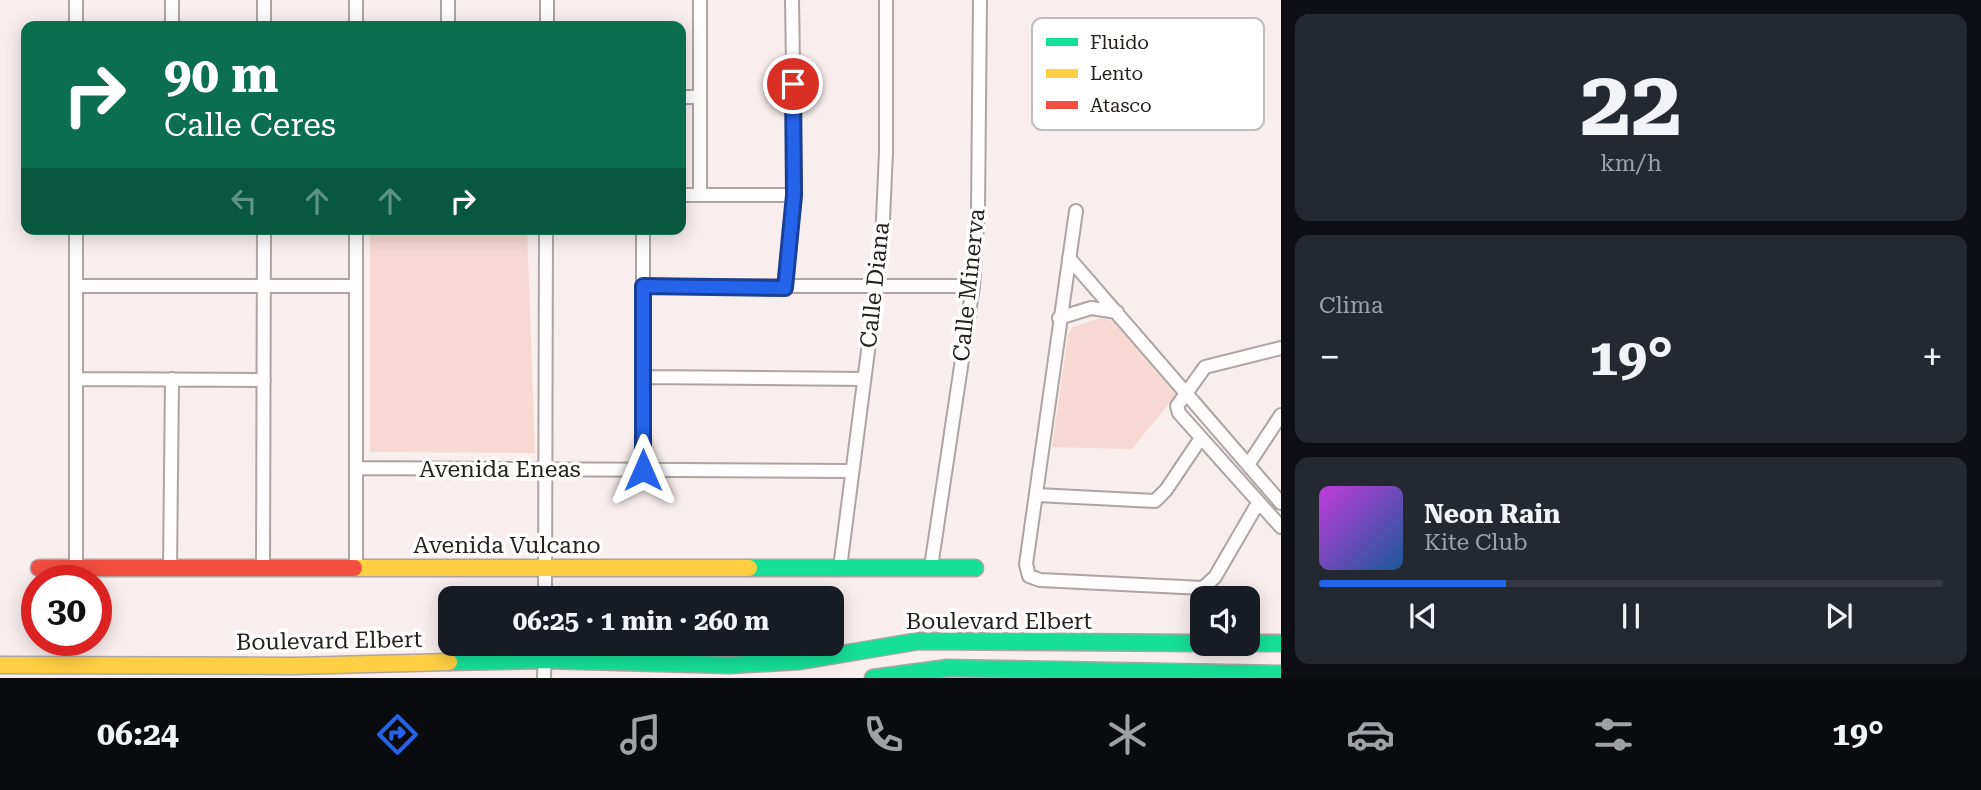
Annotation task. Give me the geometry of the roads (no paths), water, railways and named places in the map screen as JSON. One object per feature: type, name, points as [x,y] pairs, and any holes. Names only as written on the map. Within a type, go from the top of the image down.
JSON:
[{"type":"street","points":[[76,0],[76,21]]},
{"type":"street","points":[[172,21],[173,0]]},
{"type":"street","points":[[264,0],[264,21]]},
{"type":"street","points":[[356,0],[356,21]]},
{"type":"street","points":[[448,0],[449,21]]},
{"type":"street","points":[[547,0],[547,21]]},
{"type":"street","points":[[700,0],[700,195]]},
{"type":"street","points":[[785,288],[794,195],[792,0]]},
{"type":"street","name":"Calle Diana","points":[[840,568],[877,287],[886,152],[886,0]]},
{"type":"street","name":"Calle Minerva","points":[[931,567],[973,286],[978,209],[980,0]]},
{"type":"street","points":[[686,97],[699,97]]},
{"type":"street","points":[[686,195],[794,195]]},
{"type":"street","points":[[1076,211],[1026,564],[1029,576],[1040,580],[1203,588],[1215,577],[1258,503]]},
{"type":"street","points":[[76,235],[76,565]]},
{"type":"street","points":[[263,568],[264,235]]},
{"type":"street","points":[[356,235],[359,468],[356,568]]},
{"type":"street","points":[[545,586],[546,235]]},
{"type":"street","points":[[643,235],[643,470]]},
{"type":"street","points":[[1069,258],[1281,503]]},
{"type":"street","points":[[76,286],[356,286]]},
{"type":"street","points":[[643,286],[973,286]]},
{"type":"street","points":[[1059,318],[1091,309],[1117,312]]},
{"type":"street","points":[[1281,348],[1205,367],[1185,391],[1177,406],[1179,413],[1281,527]]},
{"type":"street","points":[[643,377],[864,379]]},
{"type":"street","points":[[78,379],[264,380]]},
{"type":"street","points":[[170,568],[172,379]]},
{"type":"street","points":[[1248,465],[1281,415]]},
{"type":"street","points":[[1037,495],[1155,500],[1166,490],[1201,438]]},
{"type":"street","name":"Avenida Eneas","points":[[359,468],[852,471]]},
{"type":"street","name":"Avenida Vulcano","points":[[112,568],[975,568]]},
{"type":"street","name":"Boulevard Elbert","points":[[582,656],[730,672],[919,641],[1190,643]]},
{"type":"street","points":[[1101,672],[1102,643]]},
{"type":"street","points":[[1260,643],[1281,643]]},
{"type":"street","name":"Boulevard Elbert","points":[[0,665],[27,671],[251,665],[337,671],[501,656]]},
{"type":"street","points":[[544,678],[545,656]]},
{"type":"street","points":[[240,678],[251,665]]},
{"type":"street","name":"Boulevard Elbert","points":[[873,678],[948,668],[1281,674]]}]
